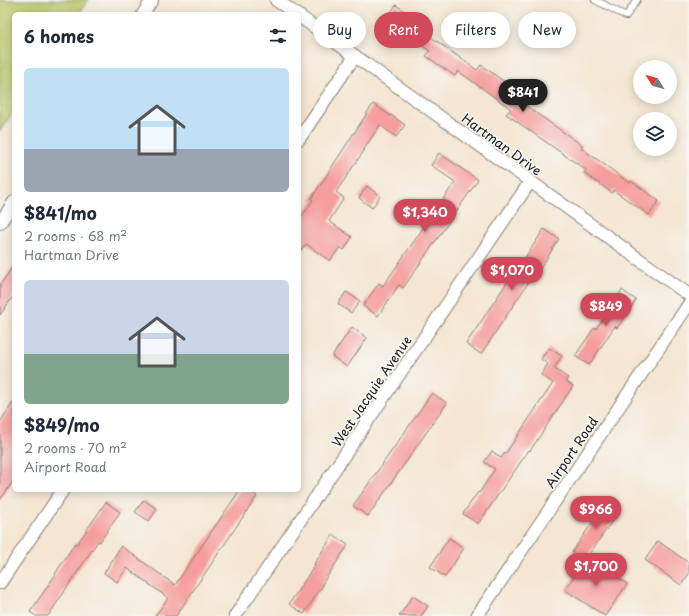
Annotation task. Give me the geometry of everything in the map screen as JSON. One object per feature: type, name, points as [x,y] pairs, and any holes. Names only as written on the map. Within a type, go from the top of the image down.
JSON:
[{"type":"street","points":[[143,12],[152,0]]},
{"type":"street","points":[[276,0],[293,12]]},
{"type":"street","name":"Hartman Drive","points":[[301,17],[689,295]]},
{"type":"street","points":[[301,136],[355,56]]},
{"type":"street","name":"West Jacquie Avenue","points":[[235,616],[530,182]]},
{"type":"street","points":[[0,223],[12,205]]},
{"type":"street","name":"Airport Road","points":[[477,616],[689,304]]},
{"type":"street","points":[[0,583],[62,492]]},
{"type":"lane","points":[[595,0],[626,16],[637,0]]},
{"type":"green space","points":[[0,0],[88,0],[80,12],[12,12],[12,113],[0,131]]},
{"type":"building","points":[[396,5],[406,12],[391,12]]},
{"type":"building","points":[[433,39],[441,44],[441,48],[446,48],[477,70],[481,65],[509,85],[505,91],[583,146],[581,148],[630,183],[631,181],[659,201],[649,215],[613,190],[612,193],[584,173],[586,170],[506,114],[511,109],[458,71],[455,76],[426,56],[430,51],[426,48],[433,48]]},
{"type":"building","points":[[373,104],[405,125],[396,137],[380,125],[336,192],[344,198],[329,221],[352,237],[344,250],[340,247],[330,261],[306,244],[301,250],[301,217],[313,200],[311,199]]},
{"type":"building","points":[[439,153],[478,180],[403,288],[399,285],[378,316],[363,306],[379,283],[383,286],[455,182],[431,165]]},
{"type":"building","points":[[367,186],[380,196],[372,208],[359,198]]},
{"type":"building","points":[[544,229],[559,239],[481,354],[466,344]]},
{"type":"building","points":[[12,268],[12,298],[0,315],[0,285]]},
{"type":"building","points":[[622,290],[636,300],[617,328],[615,326],[589,365],[575,356],[594,328],[596,329]]},
{"type":"building","points":[[346,292],[360,301],[351,313],[338,304]]},
{"type":"building","points":[[352,327],[367,338],[347,367],[332,356]]},
{"type":"building","points":[[549,348],[562,356],[554,368],[568,378],[565,381],[573,386],[530,451],[529,450],[478,524],[463,514],[495,469],[484,462],[492,451],[501,458],[506,453],[553,383],[541,375],[548,364],[541,359]]},
{"type":"building","points":[[432,393],[447,403],[368,516],[353,506]]},
{"type":"building","points":[[12,404],[12,483],[0,500],[0,422]]},
{"type":"building","points":[[239,492],[251,492],[257,496],[176,616],[155,616],[168,598],[127,568],[117,582],[104,573],[121,546],[175,585]]},
{"type":"building","points":[[144,500],[157,509],[149,521],[135,512]]},
{"type":"building","points":[[608,500],[621,508],[585,560],[572,552]]},
{"type":"building","points":[[106,502],[120,512],[100,542],[98,541],[48,616],[36,616],[30,612],[75,543],[77,544]]},
{"type":"building","points":[[333,535],[348,545],[304,614],[289,604]]},
{"type":"building","points":[[449,538],[464,548],[445,577],[430,567]]},
{"type":"building","points":[[658,541],[689,563],[689,574],[681,585],[645,560]]},
{"type":"building","points":[[587,557],[627,584],[605,616],[565,590]]},
{"type":"building","points":[[413,596],[428,606],[421,616],[399,616]]}]
